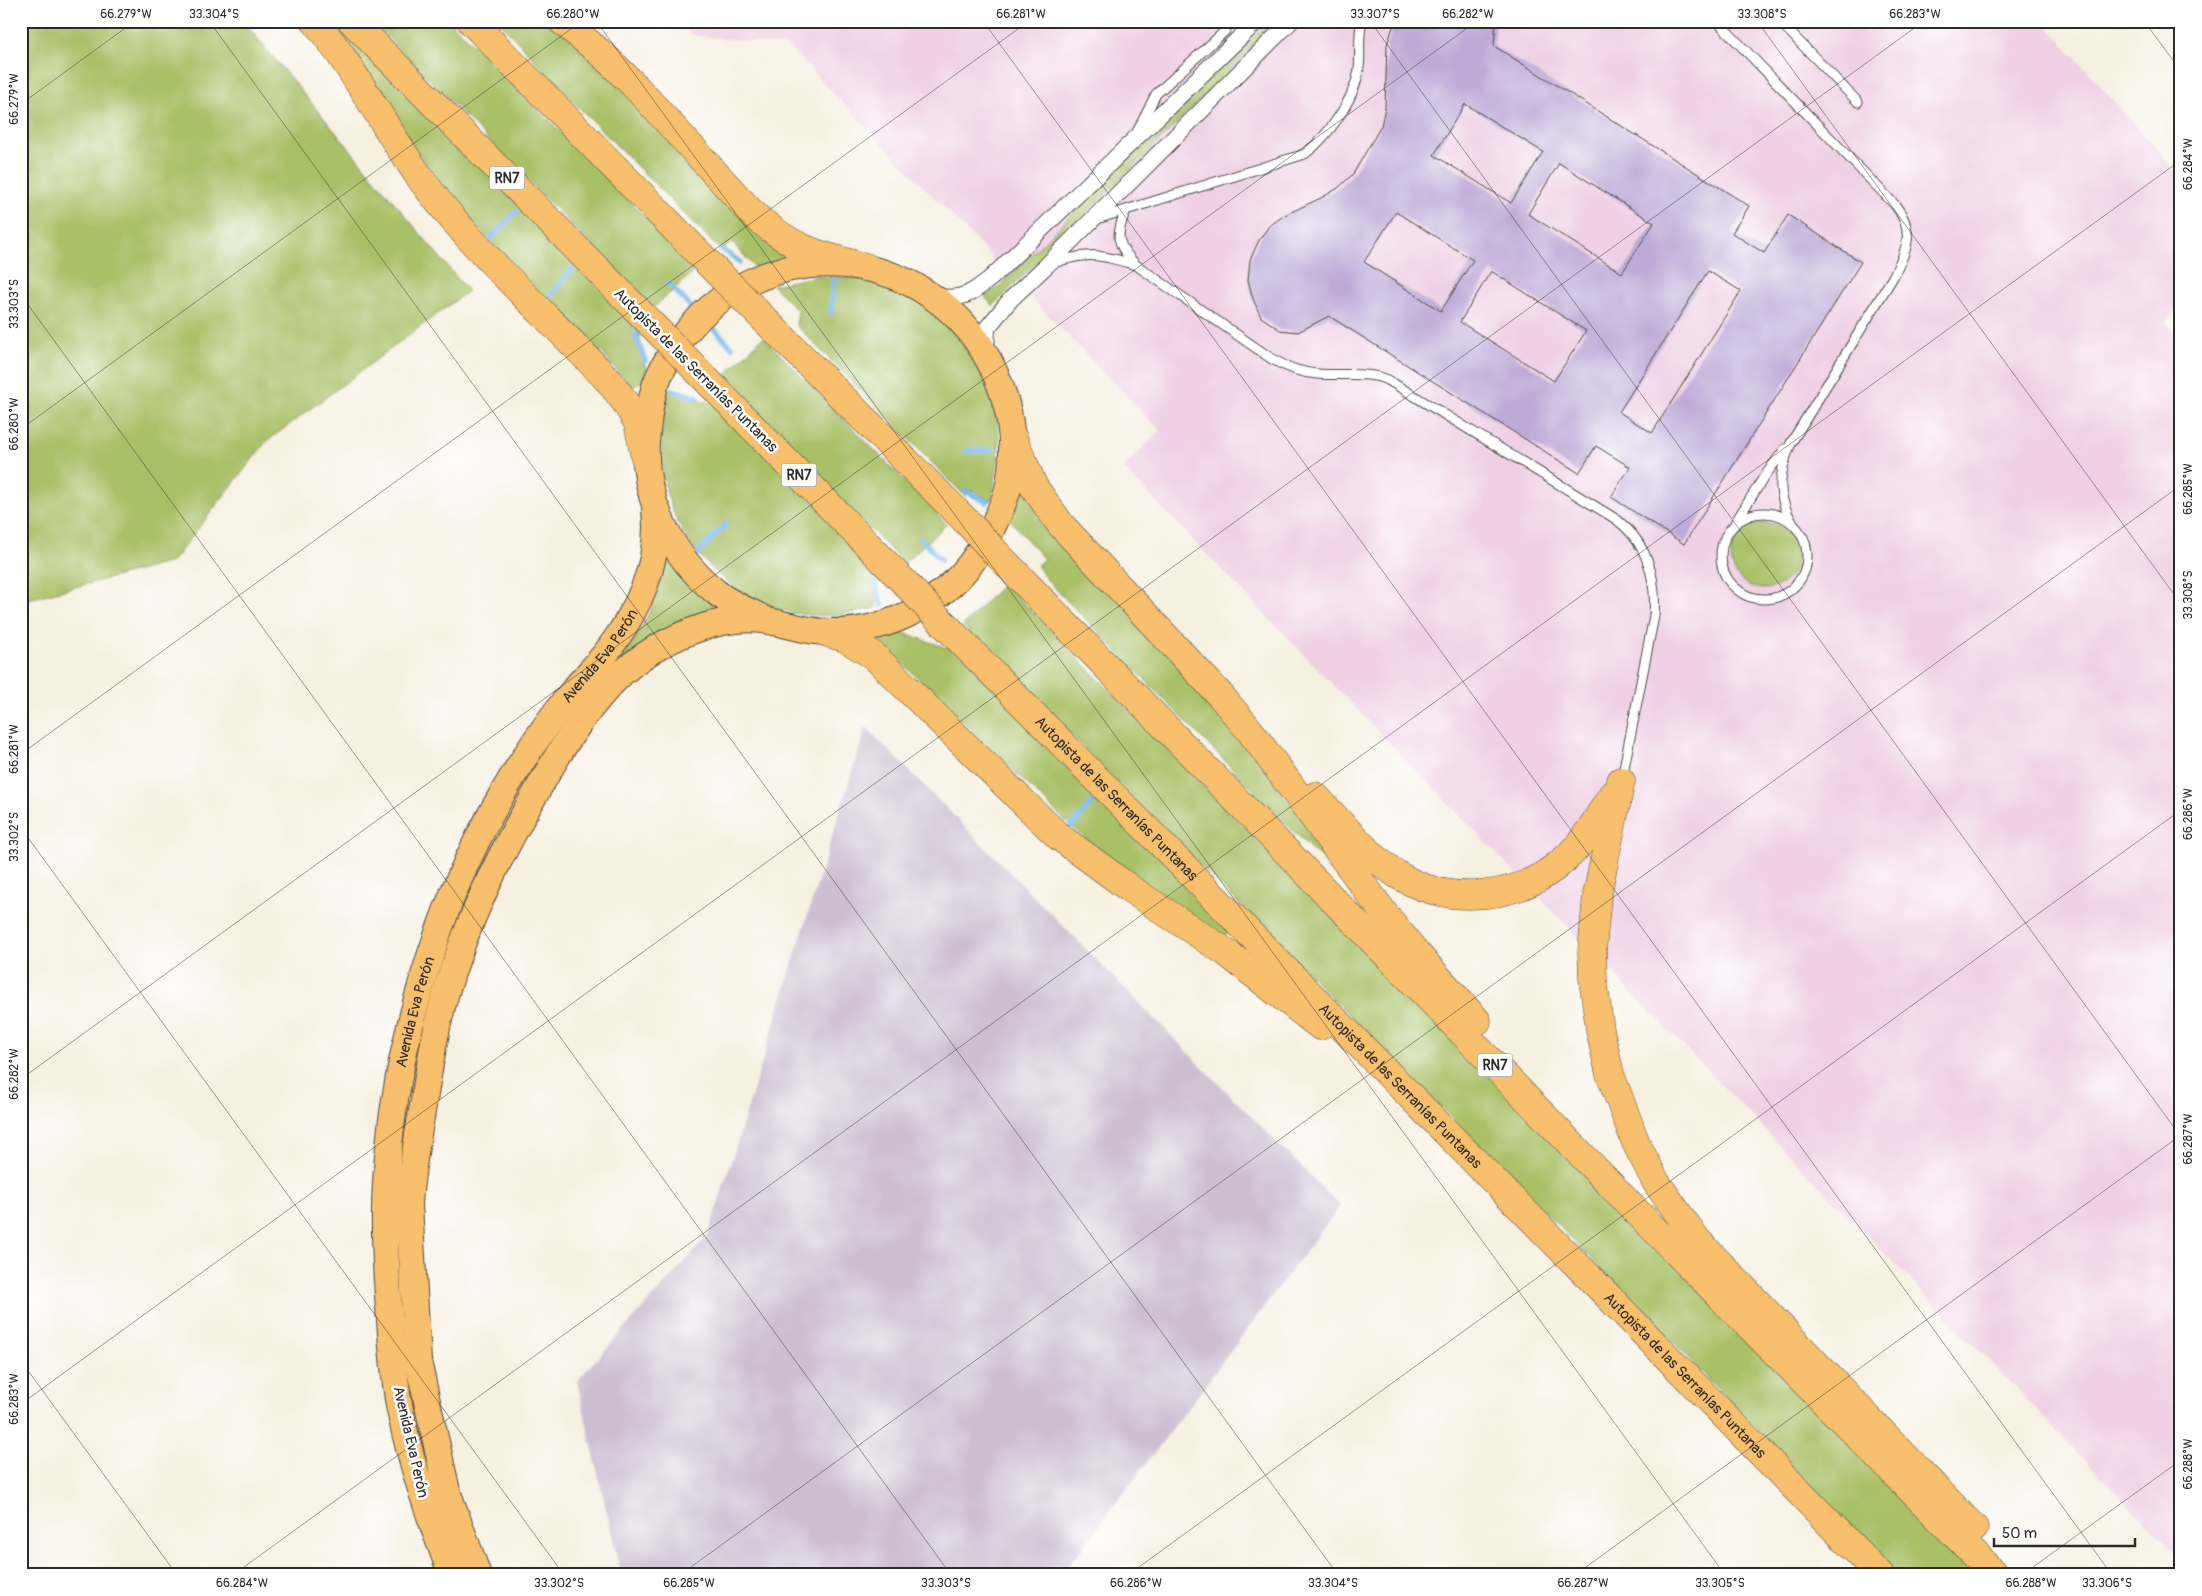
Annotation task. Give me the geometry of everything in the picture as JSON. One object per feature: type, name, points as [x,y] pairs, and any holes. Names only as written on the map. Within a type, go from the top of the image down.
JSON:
[{"type":"highway","points":[[315,21],[335,48],[412,167],[445,209],[481,250],[603,374],[626,403],[638,423],[645,458]]},
{"type":"highway","name":"Autopista de las Serranías Puntanas","points":[[352,21],[1599,1287],[1880,1575]]},
{"type":"highway","name":"RN7","points":[[471,21],[721,276],[968,523],[1637,1212],[1995,1575]]},
{"type":"highway","points":[[562,21],[602,54],[620,72],[750,211],[773,232],[805,250],[866,267]]},
{"type":"highway","points":[[1013,438],[1034,487],[1061,525],[1220,695],[1251,732],[1382,912],[1549,1102],[1637,1212]]},
{"type":"highway","points":[[825,632],[859,646],[880,661],[1057,835],[1129,888],[1227,954],[1308,1016],[1352,1053],[1502,1203],[1599,1287]]},
{"type":"highway","points":[[1251,732],[1384,865],[1413,883],[1457,895],[1494,894],[1511,890],[1534,881],[1554,869],[1577,847],[1621,781]]},
{"type":"highway","points":[[1621,781],[1597,895],[1592,951],[1593,979],[1600,1030],[1610,1074],[1626,1119],[1646,1164],[1676,1212],[1701,1245],[1962,1513],[2010,1575]]},
{"type":"main road","points":[[817,263],[866,267],[908,282],[937,298],[968,328],[986,352],[1005,394],[1013,438],[1012,470],[1006,498],[980,553],[961,576],[938,596],[908,614],[885,623],[857,630],[825,632],[797,628],[766,620],[717,593],[678,553],[654,503],[645,458],[648,410],[664,364],[691,325],[727,293],[770,272],[817,263]]},
{"type":"main road","name":"Avenida Eva Perón","points":[[452,1575],[434,1530],[416,1471],[400,1406],[393,1352],[387,1276],[386,1182],[394,1114],[405,1048],[418,993],[443,919],[459,879],[483,829],[526,756],[566,700],[621,632],[640,596],[650,570],[655,549],[657,528],[654,503]]},
{"type":"main road","name":"Avenida Eva Perón","points":[[478,1575],[447,1491],[418,1361],[409,1204],[410,1180],[433,1046],[448,985],[480,901],[506,845],[550,768],[587,713],[616,678],[639,659],[664,643],[680,636],[716,623],[739,620],[766,620]]},
{"type":"street","points":[[937,298],[953,299],[974,292],[1134,141],[1256,21]]},
{"type":"street","points":[[986,352],[987,328],[1011,299],[1291,21]]},
{"type":"lane","points":[[1134,141],[1142,119],[1156,94],[1225,31],[1230,21]]},
{"type":"lane","points":[[1090,222],[1296,158],[1313,148],[1338,117],[1355,84],[1358,74],[1362,21]]},
{"type":"lane","points":[[1717,21],[1895,204],[1907,224],[1906,249],[1898,268],[1790,443],[1768,471],[1725,538],[1722,565],[1727,578],[1736,589],[1748,596],[1762,600],[1776,598],[1798,584],[1808,559],[1806,546],[1801,534],[1793,524],[1783,503],[1780,487],[1781,471],[1790,443]]},
{"type":"lane","points":[[1779,21],[1858,102]]},
{"type":"lane","points":[[1126,210],[1119,226],[1119,241],[1126,254],[1136,265],[1272,359],[1286,367],[1308,373],[1373,375],[1388,380],[1611,516],[1628,530],[1648,561],[1653,579],[1655,601],[1654,616],[1621,781]]},
{"type":"lane","points":[[1047,265],[1082,255],[1109,257],[1136,265]]},
{"type":"lane","points":[[1733,526],[1750,516],[1770,513],[1782,517],[1793,524]]},
{"type":"shaded area","points":[[678,21],[2043,21],[2181,177],[2181,305],[2166,323],[2181,338],[2181,1559],[1123,468],[1160,431],[788,46],[692,35]]},
{"type":"shaded area","points":[[866,727],[1340,1206],[1062,1575],[621,1575],[577,1381],[708,1236]]},
{"type":"green space","points":[[21,21],[243,21],[468,291],[266,442],[172,562],[21,601]]},
{"type":"green space","points":[[328,21],[338,21],[564,250],[643,322],[639,333],[645,366],[648,370],[641,382],[631,388],[602,353],[526,282],[435,178]]},
{"type":"green space","points":[[372,21],[450,21],[697,269],[653,308]]},
{"type":"green space","points":[[499,21],[552,21],[810,255],[757,270],[732,242],[721,251],[556,84]]},
{"type":"green space","points":[[1263,27],[1268,32],[993,306],[985,297],[998,287]]},
{"type":"green space","points":[[819,276],[875,282],[907,294],[928,308],[947,325],[964,345],[978,367],[989,390],[996,415],[999,448],[991,501],[973,490],[965,496],[796,325],[798,311],[772,285]]},
{"type":"green space","points":[[763,337],[947,524],[904,563],[722,378]]},
{"type":"green space","points":[[669,391],[711,403],[886,571],[878,577],[876,608],[829,615],[801,614],[778,609],[756,600],[734,587],[715,571],[698,553],[684,533],[673,511],[666,489],[662,464],[662,440],[664,415]]},
{"type":"green space","points":[[1016,469],[1200,681],[1336,866],[1313,851],[1047,580],[1037,565],[1044,559],[1005,514]]},
{"type":"green space","points":[[1770,523],[1788,532],[1795,543],[1797,556],[1795,569],[1788,580],[1777,587],[1758,589],[1740,580],[1733,569],[1731,550],[1740,532],[1751,525]]},
{"type":"green space","points":[[669,545],[704,584],[745,616],[708,623],[675,635],[646,652],[621,672],[577,722],[513,828],[481,889],[454,957],[446,983],[420,1091],[406,1195],[405,1226],[410,1342],[428,1443],[443,1496],[470,1575],[462,1575],[445,1528],[428,1468],[413,1406],[406,1359],[398,1216],[407,1130],[423,1035],[447,955],[480,873],[524,790],[548,751],[595,688],[623,656],[637,635],[651,609],[662,575],[666,546]]},
{"type":"green space","points":[[1004,583],[1980,1575],[1894,1575],[1664,1332],[963,626]]},
{"type":"green space","points":[[896,630],[947,648],[960,643],[1233,932],[1220,936],[1124,872],[1063,819],[917,677],[888,652],[876,646]]},
{"type":"building","points":[[1397,21],[1496,21],[1494,46],[1749,206],[1732,233],[1764,253],[1788,215],[1861,262],[1684,544],[1611,497],[1630,467],[1596,446],[1579,473],[1329,316],[1298,332],[1280,330],[1261,317],[1253,299],[1248,280],[1250,260],[1259,240],[1269,226],[1285,215],[1338,188],[1353,174],[1381,126],[1385,108],[1387,45]],"holes":[[[1465,104],[1543,152],[1511,203],[1434,155]],[[1559,163],[1654,223],[1622,273],[1528,214]],[[1396,212],[1473,260],[1441,311],[1364,262]],[[1491,271],[1586,331],[1554,381],[1460,322]],[[1708,271],[1741,291],[1652,433],[1619,412]]]},
{"type":"waterway","points":[[490,239],[517,211]]},
{"type":"waterway","points":[[722,249],[740,262]]},
{"type":"waterway","points":[[546,300],[573,268]]},
{"type":"waterway","points":[[831,313],[834,279]]},
{"type":"waterway","points":[[669,284],[690,306]]},
{"type":"waterway","points":[[714,329],[732,347]]},
{"type":"waterway","points":[[635,333],[645,361]]},
{"type":"waterway","points":[[671,390],[697,397]]},
{"type":"waterway","points":[[966,451],[992,450]]},
{"type":"waterway","points":[[966,491],[987,502]]},
{"type":"waterway","points":[[697,554],[726,524]]},
{"type":"waterway","points":[[921,539],[941,560]]},
{"type":"waterway","points":[[873,577],[882,605]]},
{"type":"waterway","points":[[1070,828],[1094,801]]}]
